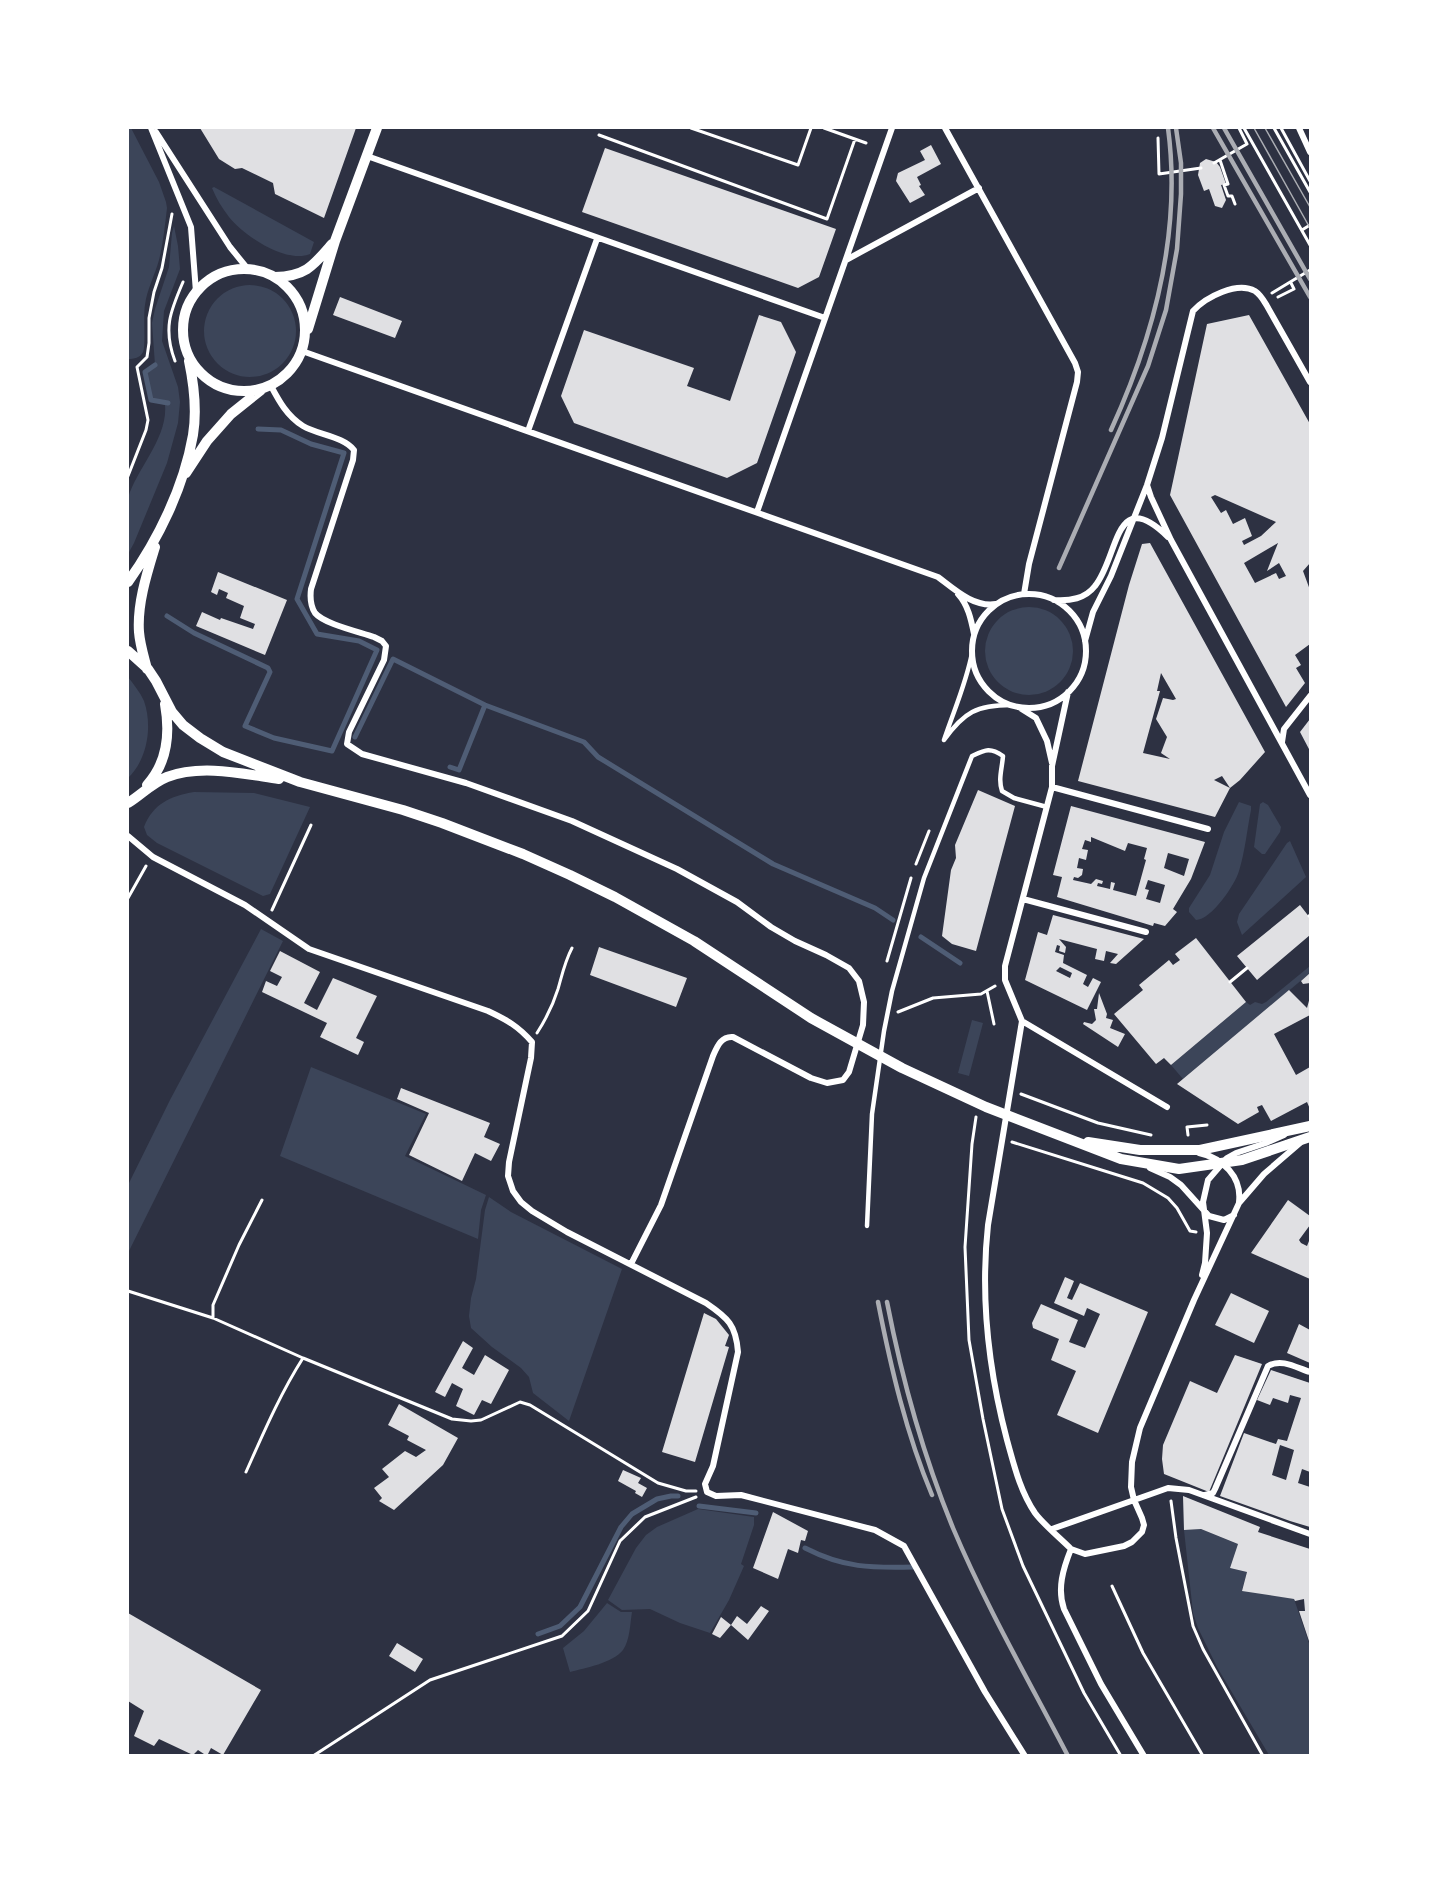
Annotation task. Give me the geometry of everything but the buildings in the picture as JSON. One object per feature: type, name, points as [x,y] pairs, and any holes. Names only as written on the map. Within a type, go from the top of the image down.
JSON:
[{"type":"street","points":[[153,128],[230,247],[247,268]]},
{"type":"street","points":[[153,128],[191,227],[196,292]]},
{"type":"street","points":[[128,582],[164,520],[180,484],[207,441],[231,414],[285,377],[295,365],[302,351],[334,241],[377,128]]},
{"type":"street","points":[[757,512],[892,128]]},
{"type":"street","points":[[945,128],[1078,372],[1029,564],[1024,594]]},
{"type":"street","points":[[1299,128],[1311,152]]},
{"type":"street","points":[[367,156],[825,318]]},
{"type":"street","points":[[846,260],[979,188]]},
{"type":"street","points":[[528,431],[597,238]]},
{"type":"street","points":[[275,277],[292,276],[307,271],[334,241]]},
{"type":"street","points":[[180,484],[193,435],[195,406],[194,382],[182,331],[185,310],[196,292],[210,278],[228,270],[247,268],[261,271],[275,277],[289,288],[299,302],[305,319],[306,335]]},
{"type":"street","points":[[1014,706],[1035,707],[1053,702],[1068,692],[1080,677],[1085,659],[1085,640],[1093,612],[1111,576],[1134,519],[1162,438],[1193,310],[1209,297],[1238,288],[1253,290],[1262,298],[1311,382]]},
{"type":"street","points":[[302,351],[938,577],[979,603],[989,606],[1009,597],[1024,594],[1067,601],[1083,596],[1095,586],[1103,573],[1119,531],[1125,523],[1134,519],[1144,520],[1157,526],[1171,540]]},
{"type":"street","points":[[186,352],[195,368],[209,381],[225,389],[243,392],[266,388]]},
{"type":"street","points":[[266,388],[303,426],[347,444],[354,450],[353,460],[310,597],[312,608],[321,618],[374,637],[386,646],[384,660],[349,732],[347,744],[362,754],[466,783],[572,821],[677,869],[737,902],[795,941],[849,968],[859,981],[864,1002],[863,1025],[849,1072],[843,1080],[826,1083],[811,1078],[733,1037],[723,1039],[713,1056],[661,1205],[631,1264]]},
{"type":"street","points":[[1147,485],[1171,540],[1311,795]]},
{"type":"street","points":[[148,669],[140,645],[139,615],[145,582],[164,520]]},
{"type":"street","points":[[949,585],[962,599],[970,615],[974,635],[972,653],[974,667],[980,680],[999,699],[1036,718],[1047,741],[1052,766]]},
{"type":"street","points":[[1054,600],[1074,617],[1085,640]]},
{"type":"street","points":[[974,635],[982,618],[996,604]]},
{"type":"street","points":[[128,651],[148,669],[172,712],[183,725],[223,752],[300,782],[442,823],[561,871],[615,897],[694,941],[811,1018],[902,1068],[944,1089],[1053,1133],[1156,1170],[1181,1185],[1202,1209],[1215,1219],[1224,1220],[1234,1214]]},
{"type":"street","points":[[1068,692],[1052,766],[1052,787],[1005,966],[1005,980],[1022,1021],[985,1254],[984,1300],[989,1349],[1001,1418],[1017,1476],[1036,1515],[1071,1549],[1085,1554],[1124,1546],[1142,1532],[1144,1525],[1131,1487],[1132,1462],[1140,1428],[1197,1293],[1239,1203],[1264,1174],[1309,1132]]},
{"type":"street","points":[[1282,742],[1284,729],[1311,696]]},
{"type":"street","points":[[131,801],[153,778],[165,752],[169,725],[164,698]]},
{"type":"street","points":[[131,801],[168,776],[193,771],[227,772],[300,782]]},
{"type":"street","points":[[1052,787],[1208,829]]},
{"type":"street","points":[[128,836],[153,857],[245,905],[309,949],[488,1011],[510,1022],[532,1042],[531,1058],[508,1162],[508,1176],[513,1191],[521,1202],[546,1221],[706,1303],[730,1323],[737,1337],[738,1352],[713,1466],[705,1484],[707,1492],[716,1496],[741,1495],[875,1530],[904,1546],[985,1692],[1025,1755]]},
{"type":"street","points":[[1023,899],[1146,932]]},
{"type":"street","points":[[1022,1021],[1167,1107]]},
{"type":"street","points":[[1181,1151],[1215,1147],[1295,1129],[1309,1132]]},
{"type":"street","points":[[1197,1293],[1205,1263],[1206,1233],[1202,1209],[1208,1180],[1221,1164],[1236,1153],[1266,1143],[1295,1129]]},
{"type":"street","points":[[1121,1159],[1179,1169],[1221,1164],[1242,1160],[1309,1132]]},
{"type":"street","points":[[1053,1133],[1140,1150],[1206,1154],[1230,1169],[1239,1186],[1239,1203]]},
{"type":"street","points":[[1204,1495],[1213,1493],[1215,1489],[1268,1366],[1281,1362],[1311,1372]]},
{"type":"street","points":[[1052,1529],[1168,1488],[1179,1488],[1311,1534]]},
{"type":"street","points":[[1071,1549],[1062,1574],[1061,1601],[1101,1684],[1144,1755]]},
{"type":"lane","points":[[972,653],[963,691],[944,740],[956,723],[974,711],[992,705],[1014,706]]},
{"type":"lane","points":[[867,1226],[872,1114],[887,1016],[924,878],[972,756],[985,750],[1003,756],[999,782],[1002,791],[1014,798],[1047,807]]},
{"type":"path","points":[[691,128],[798,165],[811,128]]},
{"type":"path","points":[[824,128],[866,143]]},
{"type":"path","points":[[1214,163],[1247,144],[1239,128]]},
{"type":"path","points":[[1245,128],[1311,245]]},
{"type":"path","points":[[1274,128],[1311,192]]},
{"type":"path","points":[[1281,128],[1311,181]]},
{"type":"path","points":[[599,135],[827,219],[855,139]]},
{"type":"path","points":[[1158,138],[1160,174],[1201,168]]},
{"type":"path","points":[[1220,160],[1228,184],[1224,186],[1228,196],[1232,196],[1235,204]]},
{"type":"path","points":[[128,476],[148,420],[137,367],[147,357],[148,318],[175,207],[177,216]]},
{"type":"path","points":[[1302,230],[1311,225]]},
{"type":"path","points":[[1262,298],[1270,296],[1272,292],[1311,270]]},
{"type":"path","points":[[175,361],[168,326],[172,305],[184,279]]},
{"type":"path","points":[[1278,297],[1294,290],[1291,282]]},
{"type":"path","points":[[885,971],[906,892],[932,823]]},
{"type":"path","points":[[267,920],[311,825]]},
{"type":"path","points":[[128,898],[153,857]]},
{"type":"path","points":[[532,1042],[548,1016],[558,990],[566,958],[572,948]]},
{"type":"path","points":[[1230,982],[1247,968]]},
{"type":"path","points":[[887,1016],[933,998],[981,994],[1005,980]]},
{"type":"path","points":[[987,990],[994,1024]]},
{"type":"path","points":[[1011,1089],[1052,1107],[1098,1123],[1153,1135]]},
{"type":"path","points":[[977,1108],[972,1144],[965,1247],[969,1340],[982,1419],[1002,1509],[1023,1566],[1079,1682],[1121,1755]]},
{"type":"path","points":[[1188,1138],[1187,1127],[1207,1125]]},
{"type":"path","points":[[1002,1139],[1143,1183],[1168,1198],[1177,1208],[1190,1231],[1206,1233]]},
{"type":"path","points":[[213,1318],[213,1305],[239,1245],[262,1200]]},
{"type":"path","points":[[128,1291],[213,1318],[303,1358],[452,1419],[481,1420],[520,1402],[530,1405],[658,1483],[686,1491],[707,1492]]},
{"type":"path","points":[[246,1472],[267,1424],[303,1358]]},
{"type":"path","points":[[1168,1488],[1193,1626],[1203,1649],[1263,1755]]},
{"type":"path","points":[[313,1755],[430,1680],[562,1636],[588,1611],[620,1542],[645,1516],[707,1492]]},
{"type":"path","points":[[1112,1586],[1143,1653],[1203,1755]]},
{"type":"shaded area","points":[[128,128],[131,128],[159,182],[167,208],[160,254],[145,305],[144,349],[139,357],[128,359]]},
{"type":"shaded area","points":[[214,187],[314,242],[310,254],[289,255],[254,239],[229,217],[215,195],[212,188]]},
{"type":"shaded area","points":[[174,226],[180,269],[164,311],[162,341],[178,387],[180,402],[178,423],[167,463],[128,554],[126,517],[128,498],[157,441],[165,417],[165,405],[151,400],[145,372],[155,365],[152,323],[169,267]]},
{"type":"shaded area","points":[[250,285],[268,288],[283,298],[293,313],[296,331],[293,349],[283,364],[268,374],[250,377],[232,374],[217,364],[207,349],[204,331],[207,313],[217,298],[232,288]]},
{"type":"shaded area","points":[[1029,607],[1046,611],[1060,620],[1069,634],[1073,651],[1069,668],[1060,682],[1046,691],[1029,695],[1012,691],[998,682],[989,668],[985,651],[989,634],[998,620],[1012,611]]},
{"type":"shaded area","points":[[128,677],[144,701],[148,732],[144,753],[135,771],[128,778]]},
{"type":"shaded area","points":[[194,792],[254,793],[310,807],[270,894],[263,896],[157,843],[147,835],[144,827],[157,807],[177,796]]},
{"type":"shaded area","points":[[1239,802],[1251,806],[1251,810],[1239,871],[1228,893],[1215,908],[1196,920],[1189,912],[1189,908],[1210,875],[1224,832]]},
{"type":"shaded area","points":[[1263,802],[1268,805],[1281,827],[1265,854],[1254,847],[1260,804]]},
{"type":"shaded area","points":[[1290,841],[1306,877],[1242,935],[1237,922],[1239,914]]},
{"type":"shaded area","points":[[261,929],[283,941],[128,1253],[128,1185],[170,1100]]},
{"type":"shaded area","points":[[1310,966],[1310,973],[1183,1079],[1171,1065],[1246,1002],[1250,1005],[1255,1002],[1262,1004],[1266,1002]]},
{"type":"shaded area","points":[[972,1020],[983,1023],[969,1076],[958,1073]]},
{"type":"shaded area","points":[[311,1067],[426,1114],[405,1156],[486,1195],[481,1210],[478,1239],[280,1156]]},
{"type":"shaded area","points":[[489,1197],[511,1212],[622,1269],[569,1421],[533,1393],[529,1377],[521,1368],[471,1328],[469,1316],[471,1298]]},
{"type":"shaded area","points":[[698,1509],[754,1517],[754,1525],[741,1564],[744,1566],[729,1600],[710,1633],[680,1623],[650,1609],[622,1610],[608,1600],[636,1548],[646,1535],[657,1527]]},
{"type":"shaded area","points":[[1201,1529],[1238,1544],[1230,1568],[1247,1572],[1242,1590],[1294,1599],[1310,1646],[1310,1755],[1269,1755],[1217,1667],[1198,1628],[1193,1613],[1184,1530]]},
{"type":"shaded area","points":[[607,1603],[621,1612],[632,1612],[628,1637],[623,1650],[606,1662],[570,1672],[563,1648],[584,1631]]},
{"type":"waterway","points":[[155,365],[145,372],[151,400],[168,403]]},
{"type":"waterway","points":[[167,616],[194,633],[268,668],[270,672],[245,726],[274,738],[332,751],[377,650],[359,641],[317,634],[297,599],[344,453],[311,444],[281,430],[258,429]]},
{"type":"waterway","points":[[355,737],[393,659],[485,705],[584,742],[598,757],[773,864],[875,908],[893,920]]},
{"type":"waterway","points":[[450,767],[459,770],[485,705]]},
{"type":"waterway","points":[[921,937],[960,963]]},
{"type":"waterway","points":[[538,1634],[560,1626],[580,1607],[621,1527],[632,1514],[657,1499],[678,1496]]},
{"type":"waterway","points":[[699,1506],[756,1513]]},
{"type":"waterway","points":[[805,1548],[845,1563],[913,1567]]},
{"type":"tram line","points":[[1254,128],[1310,228]]},
{"type":"tram line","points":[[1265,128],[1310,207]]},
{"type":"railway","points":[[1111,430],[1140,358],[1161,283],[1171,206],[1168,128]]},
{"type":"railway","points":[[1059,568],[1148,366],[1166,310],[1177,249],[1181,194],[1181,163],[1176,128]]},
{"type":"railway","points":[[1213,128],[1310,297]]},
{"type":"railway","points":[[1224,128],[1310,279]]},
{"type":"railway","points":[[878,1302],[900,1400],[914,1448],[932,1495]]},
{"type":"railway","points":[[887,1302],[914,1416],[953,1528],[994,1615],[1068,1756]]}]
